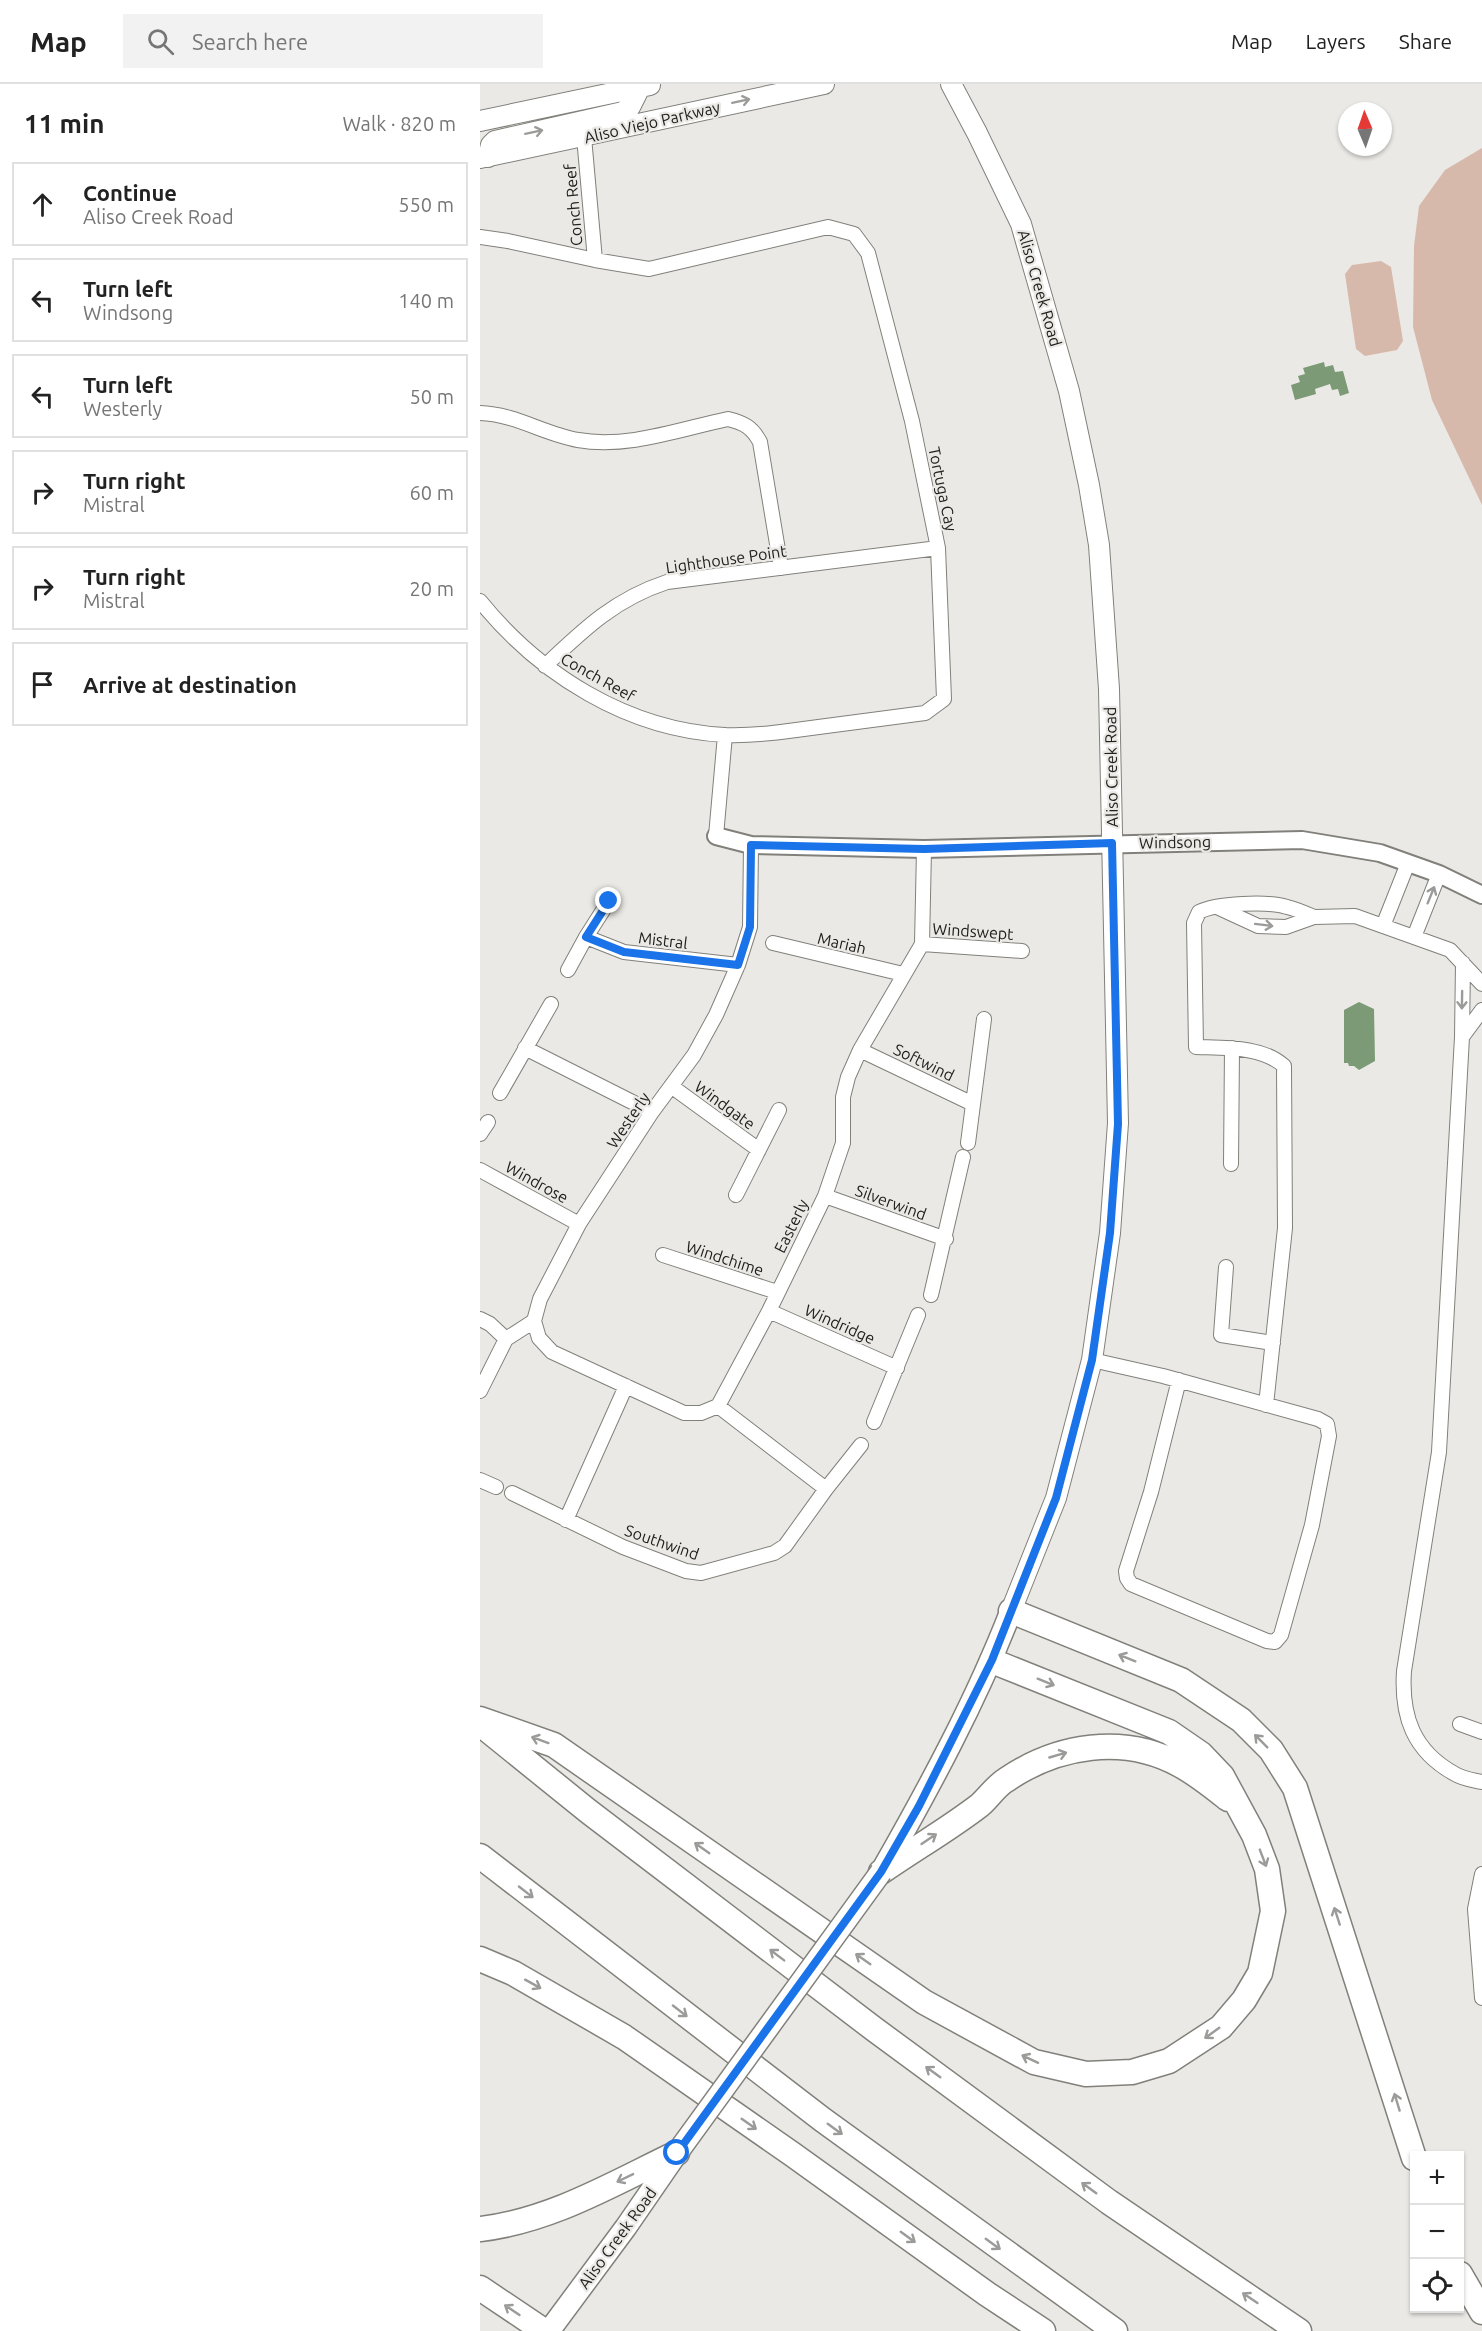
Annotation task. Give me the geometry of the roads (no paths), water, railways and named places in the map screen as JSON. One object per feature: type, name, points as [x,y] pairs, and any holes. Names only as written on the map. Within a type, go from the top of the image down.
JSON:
[{"type":"highway","points":[[1011,1611],[1181,1680],[1241,1720],[1271,1750],[1295,1788],[1412,2151]]},
{"type":"highway","points":[[480,1719],[554,1745],[924,2002],[1034,2062],[1086,2074],[1132,2072],[1169,2061],[1221,2027],[1244,2000],[1260,1973],[1273,1911],[1267,1869],[1254,1835],[1222,1776],[1201,1755],[1169,1732],[992,1660]]},
{"type":"highway","points":[[480,1724],[588,1811],[884,2036],[1109,2202],[1299,2331]]},
{"type":"highway","points":[[881,1872],[981,1804],[1005,1780],[1051,1756],[1092,1746],[1127,1748],[1178,1764],[1238,1806]]},
{"type":"highway","points":[[480,1856],[823,2120],[1115,2331]]},
{"type":"highway","points":[[480,1959],[513,1973],[624,2037],[987,2294],[1043,2331]]},
{"type":"highway","points":[[480,2229],[508,2226],[551,2213],[677,2153]]},
{"type":"highway","points":[[1464,2281],[1482,2312]]},
{"type":"highway","points":[[480,2288],[544,2331]]},
{"type":"main road","name":"Aliso Viejo Parkway","points":[[484,158],[824,84]]},
{"type":"main road","name":"Aliso Creek Road","points":[[549,2331],[881,1872],[919,1806],[992,1660],[1056,1498],[1092,1360],[1110,1233],[1118,1124],[1109,688],[1099,545],[1089,485],[1061,361],[1021,224],[951,84]]},
{"type":"main road","points":[[480,121],[646,85]]},
{"type":"main road","points":[[484,158],[495,141],[623,112],[630,107],[646,85]]},
{"type":"street","name":"Conch Reef","points":[[480,237],[508,240],[595,260],[584,137]]},
{"type":"street","name":"Tortuga Cay","points":[[595,260],[649,268],[828,227],[854,234],[868,253],[912,421],[938,548],[944,699],[925,713],[769,733],[725,735]]},
{"type":"street","points":[[480,413],[499,414],[577,440],[618,443],[728,419],[742,422],[753,430],[760,442],[781,568]]},
{"type":"street","name":"Lighthouse Point","points":[[545,666],[589,624],[610,609],[646,589],[667,582],[938,548]]},
{"type":"street","name":"Conch Reef","points":[[480,601],[517,643],[579,689],[637,717],[683,730],[725,735]]},
{"type":"street","points":[[716,836],[725,735]]},
{"type":"street","name":"Windsong","points":[[716,836],[751,845],[924,849],[1302,840],[1380,853],[1439,874],[1482,896]]},
{"type":"street","name":"Westerly","points":[[534,1322],[540,1299],[579,1224],[652,1112],[694,1055],[716,1015],[738,965],[750,927],[751,845]]},
{"type":"street","points":[[922,944],[924,849]]},
{"type":"street","points":[[1383,926],[1408,863]]},
{"type":"street","points":[[1414,937],[1439,874]]},
{"type":"street","points":[[568,970],[609,901]]},
{"type":"street","points":[[1266,1405],[1285,1228],[1284,1066],[1275,1058],[1232,1048],[1196,1047],[1194,922],[1199,912],[1207,908],[1258,904],[1285,906],[1314,917]]},
{"type":"street","points":[[1217,907],[1258,926],[1286,927],[1314,917],[1355,916],[1450,950],[1482,984]]},
{"type":"street","name":"Mistral","points":[[586,937],[624,952],[738,965]]},
{"type":"street","name":"Mariah","points":[[773,943],[903,974]]},
{"type":"street","name":"Windswept","points":[[922,944],[1022,951]]},
{"type":"street","name":"Easterly","points":[[718,1406],[769,1311],[825,1196],[843,1143],[843,1097],[848,1077],[860,1050],[922,944]]},
{"type":"street","points":[[1463,963],[1462,1037],[1439,1452],[1402,1696],[1411,1730],[1428,1755],[1456,1775],[1482,1782]]},
{"type":"street","points":[[500,1093],[551,1004]]},
{"type":"street","points":[[1462,1037],[1482,1010]]},
{"type":"street","name":"Softwind","points":[[968,1143],[984,1019]]},
{"type":"street","points":[[525,1048],[652,1112]]},
{"type":"street","points":[[1231,1164],[1232,1048]]},
{"type":"street","name":"Softwind","points":[[860,1050],[973,1104]]},
{"type":"street","name":"Windgate","points":[[671,1086],[759,1150]]},
{"type":"street","name":"Windgate","points":[[736,1195],[779,1110]]},
{"type":"street","name":"Silverwind","points":[[931,1295],[946,1239],[963,1157]]},
{"type":"street","name":"Windrose","points":[[480,1170],[579,1224]]},
{"type":"street","name":"Silverwind","points":[[825,1196],[946,1239]]},
{"type":"street","name":"Windchime","points":[[663,1255],[777,1292]]},
{"type":"street","points":[[1226,1267],[1221,1335],[1273,1343]]},
{"type":"street","name":"Windridge","points":[[769,1311],[897,1368]]},
{"type":"street","points":[[874,1422],[918,1315]]},
{"type":"street","points":[[480,1319],[490,1324],[506,1339]]},
{"type":"street","points":[[480,1391],[506,1339],[534,1322],[538,1338],[552,1352],[684,1413],[701,1413],[718,1406],[826,1489]]},
{"type":"street","points":[[1092,1360],[1179,1380],[1318,1419],[1327,1424],[1329,1436],[1312,1525],[1281,1635],[1275,1642],[1267,1641],[1131,1584],[1127,1578],[1126,1571],[1151,1492],[1179,1380]]},
{"type":"street","points":[[566,1520],[626,1386]]},
{"type":"street","name":"Southwind","points":[[512,1493],[623,1547],[686,1571],[700,1573],[774,1553],[785,1546],[861,1445]]},
{"type":"street","points":[[480,1480],[495,1487]]},
{"type":"street","points":[[1460,1724],[1482,1732]]},
{"type":"street","points":[[1482,1874],[1475,1909],[1482,1998]]}]
